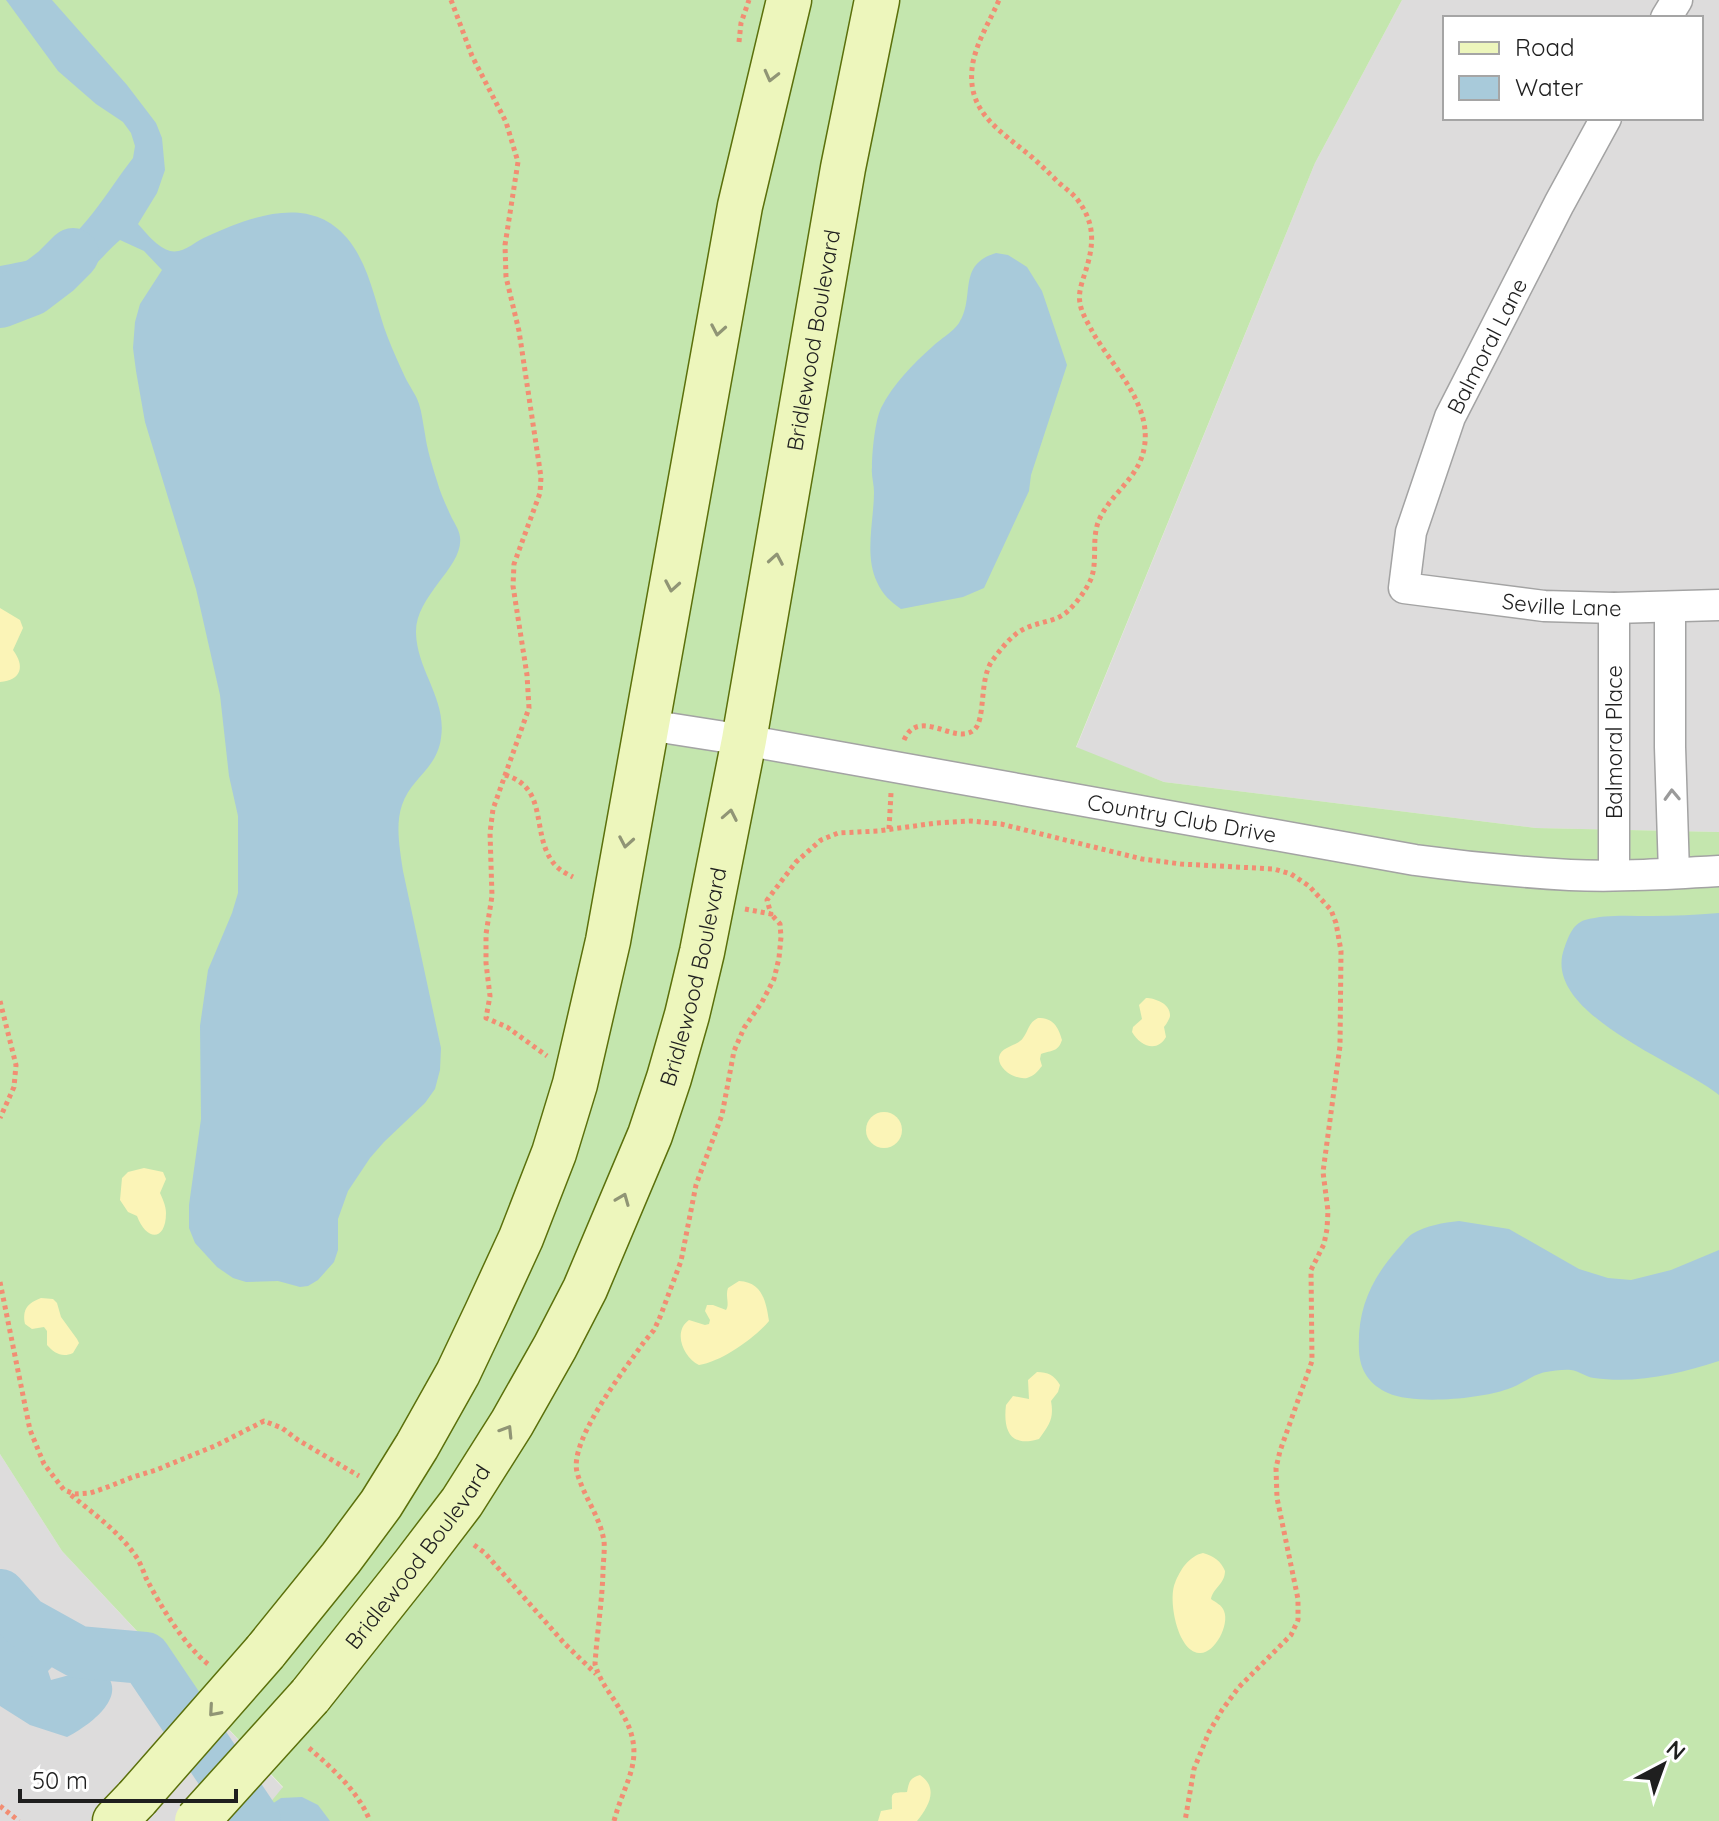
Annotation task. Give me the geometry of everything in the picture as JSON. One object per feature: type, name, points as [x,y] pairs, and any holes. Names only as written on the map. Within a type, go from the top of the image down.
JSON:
[{"type":"main road","points":[[126,1810],[265,1652],[341,1558],[391,1488],[458,1373],[521,1238],[554,1153],[575,1084],[611,926],[740,206],[789,0]]},
{"type":"main road","name":"Bridlewood Boulevard","points":[[197,1821],[310,1696],[462,1502],[512,1423],[585,1289],[650,1135],[687,1015],[702,952],[744,740],[840,183],[877,0]]},
{"type":"street","name":"Balmoral Lane","points":[[1404,588],[1411,532],[1450,417],[1605,120]]},
{"type":"street","name":"Seville Lane","points":[[1404,588],[1544,606],[1719,605]]},
{"type":"street","points":[[1670,607],[1674,873]]},
{"type":"street","name":"Balmoral Place","points":[[1614,608],[1614,875]]},
{"type":"street","name":"Country Club Drive","points":[[648,725],[1415,860],[1531,872],[1614,875],[1719,871]]},
{"type":"path","points":[[451,0],[472,56],[506,122],[518,162],[505,245],[506,277],[519,331],[541,477],[540,493],[514,564],[513,586],[529,708],[493,809],[490,833],[492,896],[486,934],[490,996],[486,1018],[507,1027],[550,1057]]},
{"type":"path","points":[[889,829],[890,797],[905,737],[912,728],[921,726],[961,733],[976,728],[988,666],[1000,650],[1023,629],[1064,615],[1092,578],[1094,536],[1098,523],[1105,509],[1138,468],[1146,434],[1137,403],[1100,347],[1080,303],[1080,289],[1092,244],[1092,232],[1086,215],[1077,198],[992,124],[980,109],[973,92],[973,62],[981,36],[999,0]]},
{"type":"path","points":[[505,775],[516,778],[536,801],[549,857],[559,869],[573,877]]},
{"type":"path","points":[[598,1675],[595,1664],[604,1542],[575,1466],[578,1452],[590,1423],[654,1330],[681,1261],[696,1185],[722,1115],[734,1051],[744,1028],[774,979],[779,958],[780,924],[771,914],[767,900],[796,862],[821,840],[838,833],[971,821],[1001,824],[1142,859],[1274,869],[1291,874],[1320,896],[1336,923],[1341,951],[1340,1046],[1323,1172],[1327,1229],[1324,1244],[1311,1270],[1312,1361],[1276,1468],[1277,1498],[1298,1599],[1298,1620],[1291,1635],[1239,1687],[1209,1732],[1194,1769],[1185,1821]]},
{"type":"path","points":[[739,907],[771,914]]},
{"type":"path","points":[[0,1001],[16,1065],[14,1087],[0,1118]]},
{"type":"path","points":[[0,1282],[30,1430],[44,1464],[64,1490],[113,1529],[138,1558],[147,1579],[187,1642],[209,1666]]},
{"type":"path","points":[[64,1490],[75,1494],[105,1488],[217,1445],[264,1421],[282,1428],[368,1482]]},
{"type":"path","points":[[473,1544],[485,1553],[564,1643],[598,1675],[622,1712],[632,1736],[634,1766],[614,1821]]},
{"type":"path","points":[[307,1746],[342,1778],[370,1821]]},
{"type":"path","points":[[0,1806],[19,1821]]},
{"type":"shaded area","points":[[1402,0],[1719,0],[1719,832],[1536,828],[1164,782],[1076,748],[1315,163]]},
{"type":"shaded area","points":[[0,1454],[62,1551],[283,1788],[255,1821],[0,1821]]},
{"type":"green space","points":[[0,0],[1402,0],[1315,163],[1076,747],[1164,782],[1536,828],[1719,832],[1719,1821],[255,1821],[283,1787],[62,1551],[0,1454]]},
{"type":"sand","points":[[0,608],[20,620],[23,628],[13,650],[19,661],[19,671],[13,678],[0,682]]},
{"type":"sand","points":[[1146,998],[1162,1002],[1170,1012],[1164,1027],[1166,1037],[1153,1046],[1144,1044],[1132,1032],[1142,1019],[1139,1005]]},
{"type":"sand","points":[[1038,1018],[1048,1019],[1054,1024],[1062,1040],[1059,1047],[1041,1054],[1042,1066],[1034,1075],[1027,1078],[1013,1076],[1001,1066],[1000,1053],[1021,1041],[1030,1024]]},
{"type":"sand","points":[[884,1112],[897,1117],[902,1130],[897,1143],[884,1148],[871,1143],[866,1130],[871,1117]]},
{"type":"sand","points":[[144,1168],[163,1172],[166,1179],[160,1193],[166,1213],[165,1222],[163,1229],[155,1235],[145,1230],[137,1216],[128,1212],[120,1200],[122,1178],[128,1172]]},
{"type":"sand","points":[[739,1281],[753,1285],[762,1294],[769,1321],[737,1348],[699,1365],[685,1351],[681,1331],[689,1320],[709,1324],[705,1311],[707,1305],[726,1310],[728,1288]]},
{"type":"sand","points":[[41,1298],[53,1299],[57,1303],[61,1317],[79,1343],[73,1353],[62,1355],[55,1352],[47,1345],[44,1327],[32,1329],[25,1324],[27,1307]]},
{"type":"sand","points":[[1037,1372],[1050,1375],[1060,1385],[1051,1401],[1051,1417],[1043,1434],[1039,1439],[1021,1441],[1010,1435],[1007,1429],[1006,1405],[1013,1396],[1029,1399],[1028,1380]]},
{"type":"sand","points":[[1203,1553],[1217,1559],[1225,1571],[1211,1599],[1222,1607],[1225,1624],[1215,1644],[1199,1653],[1191,1650],[1180,1634],[1173,1591],[1189,1560]]},
{"type":"sand","points":[[920,1775],[931,1791],[917,1821],[878,1821],[881,1811],[892,1809],[893,1794],[907,1792],[912,1779]]},
{"type":"water","points":[[6,0],[52,0],[156,123],[162,138],[165,170],[157,193],[138,224],[161,247],[180,251],[243,222],[280,213],[316,216],[332,224],[347,238],[362,261],[390,343],[418,400],[438,485],[460,537],[455,559],[423,606],[418,619],[418,647],[440,710],[441,738],[434,758],[406,796],[398,829],[403,871],[441,1048],[440,1070],[435,1089],[425,1103],[370,1158],[348,1191],[338,1219],[338,1250],[334,1262],[308,1286],[278,1281],[246,1282],[233,1278],[217,1267],[195,1243],[189,1228],[189,1205],[201,1119],[200,1026],[208,970],[238,893],[238,816],[229,776],[220,695],[196,589],[145,422],[136,371],[133,348],[135,322],[140,304],[162,270],[144,251],[120,240],[65,293],[43,298],[0,296],[0,266],[43,256],[69,239],[93,213],[133,158],[135,146],[123,122],[96,104],[58,71]]},
{"type":"water","points":[[996,253],[1008,255],[1027,267],[1042,291],[1067,365],[1031,475],[1029,491],[984,588],[963,597],[901,609],[881,590],[871,560],[872,461],[879,414],[904,375],[959,323],[964,313],[971,274],[984,258]]},
{"type":"water","points":[[1719,913],[1719,1095],[1593,1015],[1573,995],[1562,973],[1564,949],[1569,936],[1585,920],[1610,916]]},
{"type":"water","points":[[1459,1221],[1509,1229],[1579,1269],[1608,1278],[1631,1280],[1671,1270],[1719,1250],[1719,1361],[1673,1374],[1626,1380],[1594,1378],[1571,1370],[1552,1371],[1496,1393],[1465,1398],[1414,1399],[1382,1390],[1364,1371],[1359,1351],[1360,1323],[1372,1285],[1412,1234],[1429,1226]]},
{"type":"water","points":[[25,1602],[53,1619],[72,1646],[69,1655],[48,1671],[51,1680],[88,1670],[101,1670],[110,1679],[110,1699],[104,1708],[67,1737],[30,1725],[0,1706],[0,1612],[13,1615]]},
{"type":"water","points":[[302,1797],[318,1805],[330,1821],[240,1821],[259,1800],[269,1806],[281,1798]]},
{"type":"waterway","points":[[0,302],[31,290],[73,254]]},
{"type":"waterway","points":[[0,1595],[24,1622],[78,1652],[145,1658],[255,1821]]}]
